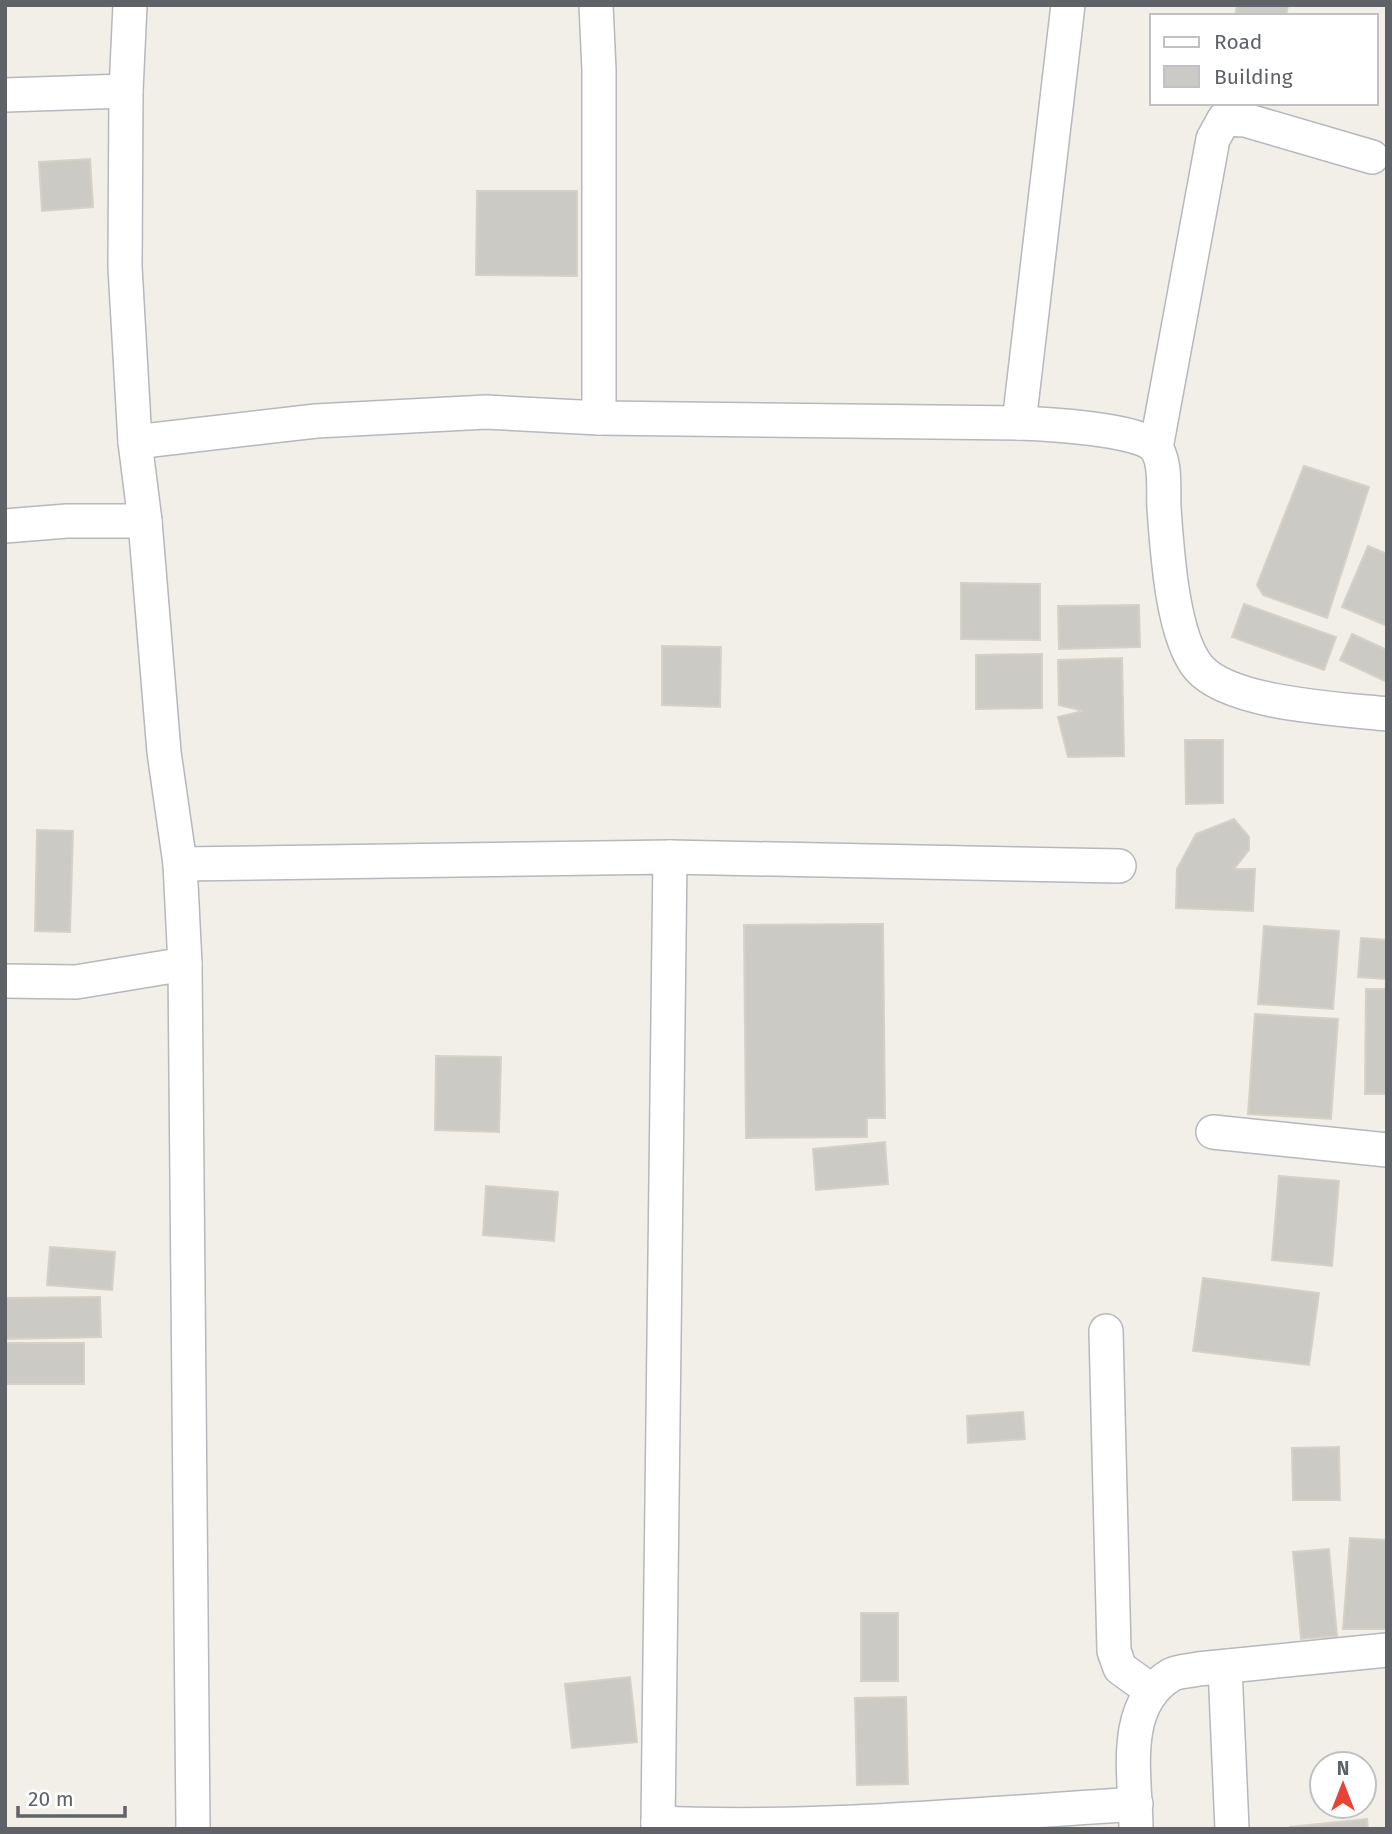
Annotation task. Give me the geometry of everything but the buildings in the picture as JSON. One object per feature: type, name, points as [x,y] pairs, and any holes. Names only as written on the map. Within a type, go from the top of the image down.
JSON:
[{"type":"street","points":[[130,5],[126,92],[125,267],[135,442],[145,522],[164,752],[180,864],[185,964],[193,1829]]},
{"type":"street","points":[[596,5],[598,418]]},
{"type":"street","points":[[1019,423],[1068,5]]},
{"type":"street","points":[[5,95],[126,92]]},
{"type":"street","points":[[1372,156],[1245,120],[1224,119],[1213,139],[1156,448],[1162,467],[1172,589],[1185,646],[1198,667],[1214,682],[1268,699],[1387,714]]},
{"type":"street","points":[[135,442],[316,421],[486,412],[598,418],[1059,425],[1143,438],[1156,448]]},
{"type":"street","points":[[5,526],[67,521],[145,522]]},
{"type":"street","points":[[180,864],[670,857],[1119,866]]},
{"type":"street","points":[[670,857],[658,1826],[1136,1816],[1135,1739],[1140,1712],[1152,1691],[1172,1674],[1387,1650]]},
{"type":"street","points":[[5,981],[76,982],[185,964]]},
{"type":"street","points":[[1213,1132],[1387,1150]]},
{"type":"street","points":[[1105,1331],[1114,1651],[1120,1668],[1152,1691]]},
{"type":"street","points":[[1225,1667],[1232,1829]]}]
